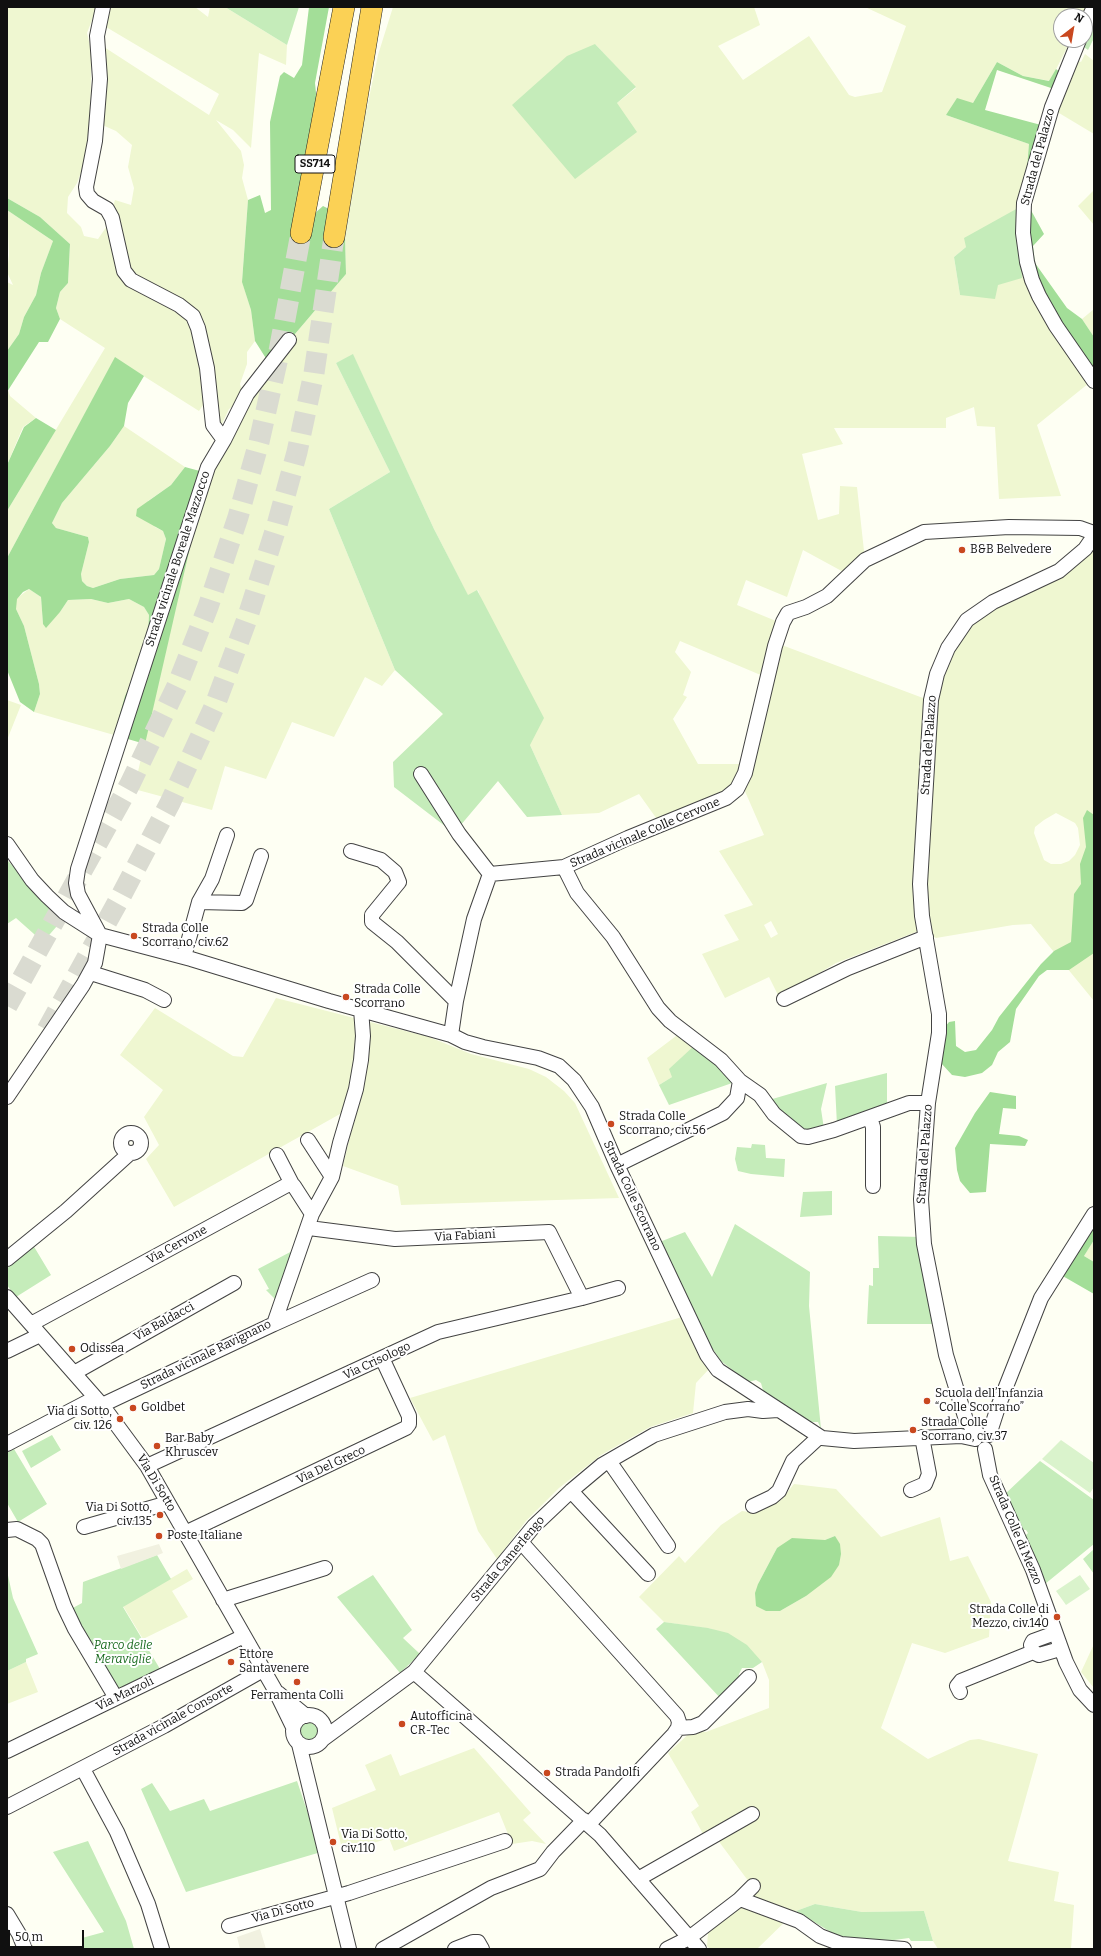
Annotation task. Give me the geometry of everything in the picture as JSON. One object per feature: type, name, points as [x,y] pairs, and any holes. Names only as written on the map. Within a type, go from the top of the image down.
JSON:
[{"type":"highway","points":[[329,94],[344,7]]},
{"type":"highway","name":"SS714","points":[[301,233],[329,94],[351,7]]},
{"type":"highway","name":"SS714","points":[[334,238],[372,7]]},
{"type":"highway","points":[[352,132],[385,7]]},
{"type":"street","points":[[102,10],[96,36],[100,79],[96,134],[86,187],[87,194],[93,201],[107,209],[112,218],[124,271],[131,280],[179,305],[193,316],[198,328],[207,368],[213,425],[224,440]]},
{"type":"street","name":"Strada del Palazzo","points":[[1076,48],[1058,89],[1024,203],[1023,233],[1027,262],[1032,280],[1039,296],[1056,326],[1094,381]]},
{"type":"street","name":"Strada vicinale Boreale Mazzocco","points":[[100,935],[78,894],[76,883],[78,869],[208,467],[224,440],[247,394],[289,340]]},
{"type":"street","name":"Strada vicinale Colle Cervone","points":[[490,874],[564,867],[628,838],[726,798],[737,789],[746,773],[775,646],[783,622],[788,613],[806,607],[827,596],[865,560],[924,532],[1008,527],[1080,528],[1094,534]]},
{"type":"street","name":"Strada del Palazzo","points":[[982,1438],[966,1420],[946,1355],[924,1244],[921,1199],[928,1102],[939,1033],[939,1014],[922,916],[920,884],[931,700],[937,674],[948,648],[967,620],[993,602],[1059,571],[1085,549],[1094,534]]},
{"type":"street","points":[[421,774],[460,834],[490,874],[474,919],[456,1002],[451,1034]]},
{"type":"street","points":[[184,958],[199,902],[212,879],[227,835]]},
{"type":"street","name":"Strada Colle Scorrano","points":[[7,844],[32,880],[47,896],[64,912],[100,935],[451,1034],[465,1042],[548,1061],[568,1072],[592,1107],[617,1165],[713,1365],[724,1374],[819,1437],[854,1441],[961,1436],[982,1438]]},
{"type":"street","points":[[351,851],[381,860],[395,872],[399,882],[372,915],[372,922],[397,942],[456,1002]]},
{"type":"street","points":[[199,902],[242,903],[246,900],[261,856]]},
{"type":"street","points":[[564,867],[577,893],[613,937],[658,1008],[670,1022],[721,1060],[740,1081],[760,1095],[774,1114],[804,1137],[834,1130],[909,1103],[928,1102]]},
{"type":"street","points":[[7,1097],[91,973],[95,963],[100,935]]},
{"type":"street","points":[[784,998],[848,968],[926,937]]},
{"type":"street","points":[[91,973],[145,990],[164,1000]]},
{"type":"street","name":"Strada vicinale Ravignano","points":[[7,1444],[274,1324],[312,1214],[332,1177],[340,1143],[356,1089],[363,1036],[362,1009]]},
{"type":"street","points":[[617,1165],[723,1113],[736,1098],[740,1081]]},
{"type":"street","points":[[870,1118],[873,1127],[873,1186]]},
{"type":"street","points":[[308,1140],[332,1177]]},
{"type":"street","points":[[7,1259],[66,1211],[130,1153]]},
{"type":"street","points":[[277,1155],[292,1184],[312,1214]]},
{"type":"street","name":"Via Cervone","points":[[7,1351],[36,1330],[289,1184],[292,1184]]},
{"type":"street","points":[[982,1438],[993,1421],[1020,1354],[1031,1319],[1041,1298],[1094,1214]]},
{"type":"street","name":"Via Fabiani","points":[[308,1228],[395,1239],[550,1232],[582,1298]]},
{"type":"street","points":[[274,1324],[372,1280]]},
{"type":"street","name":"Via Baldacci","points":[[74,1373],[234,1283]]},
{"type":"street","name":"Via Crisologo","points":[[147,1466],[438,1332],[618,1288]]},
{"type":"street","name":"Via Di Sotto","points":[[7,1297],[74,1373],[147,1466],[262,1670],[275,1690],[293,1727]]},
{"type":"street","name":"Via Del Greco","points":[[185,1533],[406,1428],[409,1424],[409,1416],[382,1358]]},
{"type":"street","name":"Strada Camerlengo","points":[[414,1672],[534,1526],[571,1491],[610,1461],[654,1435],[732,1410],[778,1410]]},
{"type":"street","points":[[753,1506],[772,1497],[779,1491],[793,1461],[819,1437]]},
{"type":"street","points":[[911,1490],[925,1484],[929,1474],[922,1437]]},
{"type":"street","name":"Strada Colle di Mezzo","points":[[982,1438],[989,1470],[995,1488],[1033,1570],[1056,1633],[1060,1649],[1074,1680],[1094,1705]]},
{"type":"street","points":[[610,1461],[668,1546]]},
{"type":"street","points":[[571,1491],[648,1574]]},
{"type":"street","points":[[84,1527],[168,1503]]},
{"type":"street","points":[[7,1530],[17,1529],[37,1539],[42,1544],[64,1606],[75,1629],[116,1698]]},
{"type":"street","points":[[383,1949],[492,1888],[540,1869],[553,1852],[587,1822],[678,1728],[679,1722],[677,1716],[521,1542]]},
{"type":"street","points":[[223,1600],[325,1568]]},
{"type":"street","points":[[1056,1633],[1032,1641],[1031,1645],[1033,1652],[1039,1655],[1060,1649]]},
{"type":"street","name":"Via Marzoli","points":[[7,1751],[244,1636]]},
{"type":"street","points":[[960,1692],[957,1686],[961,1681],[1033,1652]]},
{"type":"street","name":"Strada vicinale Consorte","points":[[7,1807],[83,1769],[262,1670]]},
{"type":"street","points":[[299,1744],[308,1748],[320,1742],[345,1721],[414,1672],[587,1822],[699,1949]]},
{"type":"street","points":[[678,1728],[693,1727],[703,1723],[748,1677]]},
{"type":"street","name":"Via Di Sotto","points":[[275,1690],[306,1716]]},
{"type":"street","points":[[345,1721],[331,1722],[320,1720],[316,1717],[306,1716],[298,1720],[293,1727],[294,1737],[299,1744],[349,1949]]},
{"type":"street","points":[[307,1780],[310,1764],[325,1729],[320,1720]]},
{"type":"street","points":[[83,1769],[116,1832],[145,1897],[162,1949]]},
{"type":"street","points":[[638,1879],[752,1814]]},
{"type":"street","name":"Via Di Sotto","points":[[229,1926],[336,1897],[505,1841]]},
{"type":"street","points":[[667,1949],[689,1938],[740,1899],[752,1886]]},
{"type":"street","points":[[740,1899],[799,1921],[820,1936],[841,1944],[904,1949]]},
{"type":"street","points":[[7,1914],[19,1934],[25,1949]]},
{"type":"street","points":[[455,1949],[473,1942],[478,1942],[482,1949]]},
{"type":"green space","points":[[7,7],[97,7],[87,33],[91,50],[91,78],[90,119],[84,165],[77,183],[68,197],[67,213],[81,227],[84,236],[98,239],[107,226],[115,200],[131,205],[134,188],[128,167],[132,145],[116,131],[100,124],[101,45],[209,115],[219,94],[101,24],[107,7],[195,7],[208,17],[210,7],[225,7],[287,45],[286,65],[259,53],[251,148],[233,130],[216,120],[241,151],[244,165],[242,178],[248,200],[242,281],[251,310],[255,341],[247,352],[247,364],[240,384],[243,394],[239,402],[229,409],[220,428],[207,399],[199,411],[115,358],[7,558],[7,511],[105,348],[60,319],[56,308],[60,292],[68,283],[70,244],[40,217],[7,198]]},
{"type":"green space","points":[[225,7],[299,7],[287,45]]},
{"type":"green space","points":[[309,7],[329,7],[315,83],[318,112],[314,214],[323,206],[329,209],[334,237],[345,238],[346,274],[272,361],[267,360],[255,341],[251,310],[242,282],[248,200],[260,195],[265,213],[271,210],[270,122],[280,76],[284,72],[294,78],[302,65]]},
{"type":"green space","points":[[393,7],[754,7],[760,25],[718,46],[743,80],[809,36],[849,95],[855,97],[882,92],[906,26],[865,7],[1087,7],[1053,8],[1053,48],[1067,48],[1050,81],[1023,76],[997,62],[973,103],[946,115],[1029,144],[1025,248],[1094,379],[1037,425],[1061,496],[999,499],[995,427],[977,426],[974,407],[946,418],[946,428],[834,428],[843,444],[802,454],[818,520],[839,514],[840,486],[857,487],[865,560],[849,575],[803,550],[787,597],[746,580],[737,605],[776,621],[771,641],[923,698],[948,648],[967,620],[1085,549],[1094,552],[1094,1001],[1031,924],[1013,925],[936,938],[921,930],[836,963],[779,997],[769,977],[725,998],[702,954],[739,940],[724,915],[753,905],[719,851],[764,835],[744,789],[659,822],[639,794],[599,813],[562,815],[530,745],[478,590],[468,596],[434,529],[353,355],[336,363],[390,472],[329,509],[395,670],[382,686],[365,677],[334,737],[292,722],[266,779],[225,766],[212,810],[134,789],[208,467],[250,387],[346,274],[345,238],[365,117],[378,55]],"holes":[[[595,44],[636,88],[617,103]],[[966,247],[960,295],[954,257]],[[680,641],[763,676],[740,764],[698,764],[673,719],[687,697],[683,695],[691,672],[675,652]],[[1056,813],[1075,823],[1078,828],[1080,845],[1075,855],[1069,861],[1061,864],[1051,864],[1044,860],[1034,833],[1035,827]],[[771,921],[778,934],[771,938],[764,925]]]},
{"type":"green space","points":[[1094,14],[1093,40],[1093,16]]},
{"type":"green space","points":[[595,44],[636,87],[617,103],[637,132],[575,179],[512,105],[567,56]]},
{"type":"green space","points":[[1085,54],[1094,61],[1094,134],[1054,110],[1074,59],[1081,62]]},
{"type":"green space","points":[[997,62],[1023,76],[1049,81],[1056,69],[1060,72],[1054,89],[997,70],[985,110],[1041,125],[1025,193],[1029,144],[946,115],[957,98],[973,103]]},
{"type":"green space","points":[[1094,190],[1094,225],[1078,206]]},
{"type":"green space","points":[[7,198],[40,217],[70,244],[68,283],[60,292],[56,308],[60,319],[48,342],[39,342],[7,392],[7,351],[19,334],[24,317],[36,295],[41,273],[53,241],[7,210]]},
{"type":"green space","points":[[1027,203],[1044,234],[1033,246],[1035,263],[1067,308],[1082,319],[1094,337],[1094,381],[1032,280]]},
{"type":"green space","points":[[1018,208],[1022,278],[998,285],[995,299],[960,295],[954,257],[966,247],[964,238]]},
{"type":"green space","points":[[7,210],[53,241],[41,273],[36,295],[24,317],[19,334],[7,351],[7,282],[13,285],[7,272],[9,255]]},
{"type":"green space","points":[[1094,309],[1094,337],[1082,319]]},
{"type":"green space","points":[[353,354],[434,529],[468,595],[477,590],[544,718],[530,745],[562,815],[527,817],[498,781],[454,833],[394,787],[393,762],[443,714],[395,670],[329,509],[390,472],[336,363]]},
{"type":"green space","points":[[115,357],[144,376],[128,403],[124,426],[110,446],[62,503],[52,523],[56,528],[88,537],[89,542],[81,574],[82,581],[87,586],[93,588],[120,579],[154,575],[159,569],[166,539],[163,531],[136,516],[137,509],[171,485],[185,467],[207,473],[145,744],[114,735],[125,696],[133,680],[135,666],[148,633],[149,615],[144,607],[129,599],[108,603],[91,599],[68,600],[46,628],[43,624],[41,597],[29,589],[23,592],[17,599],[16,609],[24,626],[39,684],[40,694],[34,712],[20,702],[7,670],[7,558]]},
{"type":"green space","points":[[8,390],[10,396],[36,418],[23,427],[7,465]]},
{"type":"green space","points":[[36,418],[56,430],[7,511],[7,465],[24,427]]},
{"type":"green space","points":[[124,426],[185,467],[171,485],[148,501],[155,527],[163,531],[166,539],[159,569],[154,575],[120,579],[93,588],[87,586],[82,581],[81,574],[89,542],[88,537],[56,528],[52,523],[62,503],[110,446]]},
{"type":"green space","points":[[29,589],[41,597],[43,624],[60,612],[68,600],[91,599],[108,603],[129,599],[144,607],[149,615],[148,633],[114,735],[34,712],[40,694],[39,684],[24,626],[16,609],[16,599]]},
{"type":"green space","points":[[7,700],[21,705],[7,740]]},
{"type":"green space","points":[[1087,810],[1094,815],[1094,953],[1069,970],[1047,970],[1039,976],[1016,1009],[1010,1042],[998,1052],[992,1065],[982,1073],[965,1077],[952,1075],[941,1063],[945,1027],[949,1022],[955,1021],[956,1046],[965,1052],[976,1050],[992,1030],[999,1017],[1041,964],[1054,951],[1071,942],[1074,894],[1081,884],[1080,864],[1086,847],[1083,818]]},
{"type":"green space","points":[[7,860],[64,918],[43,942],[16,918],[7,924]]},
{"type":"green space","points":[[276,998],[429,1037],[471,1054],[529,1069],[546,1077],[564,1091],[575,1103],[619,1198],[401,1205],[398,1186],[343,1166],[355,1115],[340,1114],[174,1207],[146,1159],[159,1145],[144,1117],[163,1090],[120,1055],[155,1008],[233,1056],[243,1057]]},
{"type":"green space","points":[[680,1033],[695,1045],[672,1077],[659,1085],[647,1058]]},
{"type":"green space","points":[[695,1045],[735,1082],[669,1105],[659,1085],[672,1077],[669,1069]]},
{"type":"green space","points":[[887,1073],[887,1107],[837,1125],[835,1086]]},
{"type":"green space","points":[[827,1083],[821,1109],[824,1129],[801,1131],[769,1100]]},
{"type":"green space","points":[[990,1092],[1016,1096],[1016,1109],[1003,1108],[999,1134],[1019,1136],[1028,1140],[1025,1146],[990,1144],[986,1192],[970,1193],[960,1181],[957,1170],[955,1148],[975,1113]]},
{"type":"green space","points":[[752,1144],[765,1145],[766,1158],[785,1159],[784,1177],[751,1174],[738,1171],[735,1159],[737,1147],[751,1148]]},
{"type":"green space","points":[[832,1191],[832,1215],[800,1217],[803,1192]]},
{"type":"green space","points":[[1094,1221],[1094,1240],[1084,1256],[1094,1262],[1094,1294],[1061,1275]]},
{"type":"green space","points":[[735,1224],[810,1272],[809,1306],[821,1429],[818,1422],[812,1422],[811,1424],[768,1396],[763,1390],[761,1383],[756,1380],[748,1382],[721,1361],[706,1339],[657,1243],[685,1232],[712,1277]]},
{"type":"green space","points":[[878,1236],[922,1237],[938,1324],[867,1324],[869,1285],[873,1286],[873,1268],[879,1268]]},
{"type":"green space","points":[[1094,1240],[1094,1262],[1084,1256]]},
{"type":"green space","points":[[33,1245],[51,1275],[16,1297],[7,1285],[7,1269],[13,1261]]},
{"type":"green space","points":[[296,1249],[276,1300],[266,1290],[269,1289],[258,1269]]},
{"type":"green space","points":[[682,1317],[709,1369],[696,1383],[693,1413],[650,1427],[601,1455],[559,1488],[526,1521],[497,1559],[478,1531],[445,1435],[433,1441],[410,1398]]},
{"type":"green space","points":[[52,1435],[61,1450],[31,1468],[22,1451]]},
{"type":"green space","points":[[1061,1440],[1094,1463],[1094,1487],[1090,1493],[1042,1459]]},
{"type":"green space","points":[[14,1449],[47,1504],[18,1522],[7,1503],[7,1453]]},
{"type":"green space","points":[[1040,1461],[1094,1500],[1094,1544],[1045,1584],[1025,1536],[1028,1533],[1026,1530],[1020,1529],[1004,1495]]},
{"type":"green space","points":[[794,1484],[836,1489],[881,1537],[940,1517],[950,1561],[968,1556],[991,1602],[989,1637],[945,1653],[912,1643],[881,1728],[928,1759],[970,1740],[979,1739],[1038,1754],[1008,1861],[1059,1872],[1054,1901],[1074,1905],[1071,1949],[938,1949],[933,1941],[924,1911],[862,1912],[815,1904],[796,1911],[757,1949],[710,1949],[707,1946],[708,1933],[742,1906],[752,1886],[717,1839],[708,1843],[691,1812],[699,1806],[668,1753],[693,1730],[706,1732],[769,1708],[769,1680],[762,1662],[712,1629],[664,1622],[639,1597],[679,1556],[685,1563],[721,1525],[742,1511],[755,1513],[781,1500]],"holes":[[[835,1536],[806,1596],[780,1611],[758,1584],[777,1548],[825,1540]]]},
{"type":"green space","points":[[835,1536],[840,1544],[841,1554],[839,1565],[831,1577],[806,1596],[780,1611],[766,1611],[756,1606],[755,1593],[758,1584],[777,1548],[792,1538],[825,1540]]},
{"type":"green space","points":[[1094,1549],[1094,1574],[1083,1559]]},
{"type":"green space","name":"Parco delle Meraviglie","points":[[157,1555],[171,1579],[123,1607],[163,1674],[118,1694],[71,1609],[82,1603],[83,1582]]},
{"type":"green space","points":[[187,1569],[193,1579],[172,1591],[188,1617],[143,1639],[123,1606]]},
{"type":"green space","points":[[7,1571],[13,1598],[38,1654],[26,1659],[26,1662],[7,1671]]},
{"type":"green space","points":[[373,1575],[412,1630],[403,1638],[420,1654],[400,1673],[337,1597]]},
{"type":"green space","points":[[1080,1575],[1090,1589],[1066,1605],[1056,1591]]},
{"type":"green space","points":[[664,1622],[708,1628],[728,1633],[747,1645],[762,1662],[753,1668],[742,1668],[739,1674],[738,1684],[722,1700],[656,1629]]},
{"type":"green space","points":[[1094,1644],[1094,1688],[1081,1672]]},
{"type":"green space","points":[[26,1662],[38,1692],[7,1704],[7,1671]]},
{"type":"green space","points":[[309,1721],[316,1724],[319,1731],[316,1738],[309,1741],[302,1738],[299,1731],[302,1724]]},
{"type":"green space","points":[[474,1748],[531,1813],[523,1820],[546,1844],[532,1841],[512,1844],[499,1812],[394,1851],[389,1838],[343,1853],[332,1808],[376,1790],[365,1765],[391,1754],[400,1776]]},
{"type":"green space","points":[[297,1781],[321,1852],[186,1892],[141,1789],[152,1783],[170,1811],[204,1799],[210,1811]]},
{"type":"green space","points":[[88,1841],[126,1921],[134,1949],[84,1949],[82,1938],[104,1932],[53,1852]]},
{"type":"green space","points":[[815,1904],[862,1912],[924,1911],[933,1941],[911,1941],[909,1938],[894,1940],[853,1939],[834,1934],[796,1911]]},
{"type":"shaded area","points":[[159,1544],[163,1553],[121,1569],[117,1556]]},
{"type":"shaded area","points":[[260,1929],[266,1949],[240,1949],[237,1937]]},
{"type":"tunnel","points":[[7,1006],[130,784],[177,686],[208,607],[238,517],[259,442],[277,362],[301,233]]},
{"type":"tunnel","points":[[47,1030],[121,896],[170,803],[215,705],[247,619],[277,525],[297,452],[314,373],[334,237]]},
{"type":"place","name":"B&B Belvedere","points":[[962,550]]},
{"type":"place","name":"Strada Colle Scorrano, civ.62","points":[[134,936]]},
{"type":"place","name":"Strada Colle Scorrano","points":[[346,997]]},
{"type":"place","name":"Strada Colle Scorrano, civ.56","points":[[611,1124]]},
{"type":"place","name":"Odissea","points":[[72,1349]]},
{"type":"place","name":"Scuola dell’Infanzia “Colle Scorrano”","points":[[927,1401]]},
{"type":"place","name":"Goldbet","points":[[133,1408]]},
{"type":"place","name":"Via di Sotto, civ. 126","points":[[120,1419]]},
{"type":"place","name":"Strada Colle Scorrano, civ.37","points":[[913,1430]]},
{"type":"place","name":"Bar Baby Khruscev","points":[[157,1446]]},
{"type":"place","name":"Via Di Sotto, civ.135","points":[[160,1515]]},
{"type":"place","name":"Poste Italiane","points":[[159,1536]]},
{"type":"place","name":"Strada Colle di Mezzo, civ.140","points":[[1057,1617]]},
{"type":"place","name":"Ettore Santavenere","points":[[231,1662]]},
{"type":"place","name":"Ferramenta Colli","points":[[297,1682]]},
{"type":"place","name":"Autofficina CR-Tec","points":[[402,1724]]},
{"type":"place","name":"Strada Pandolfi","points":[[547,1773]]},
{"type":"place","name":"Via Di Sotto, civ.110","points":[[333,1842]]}]
